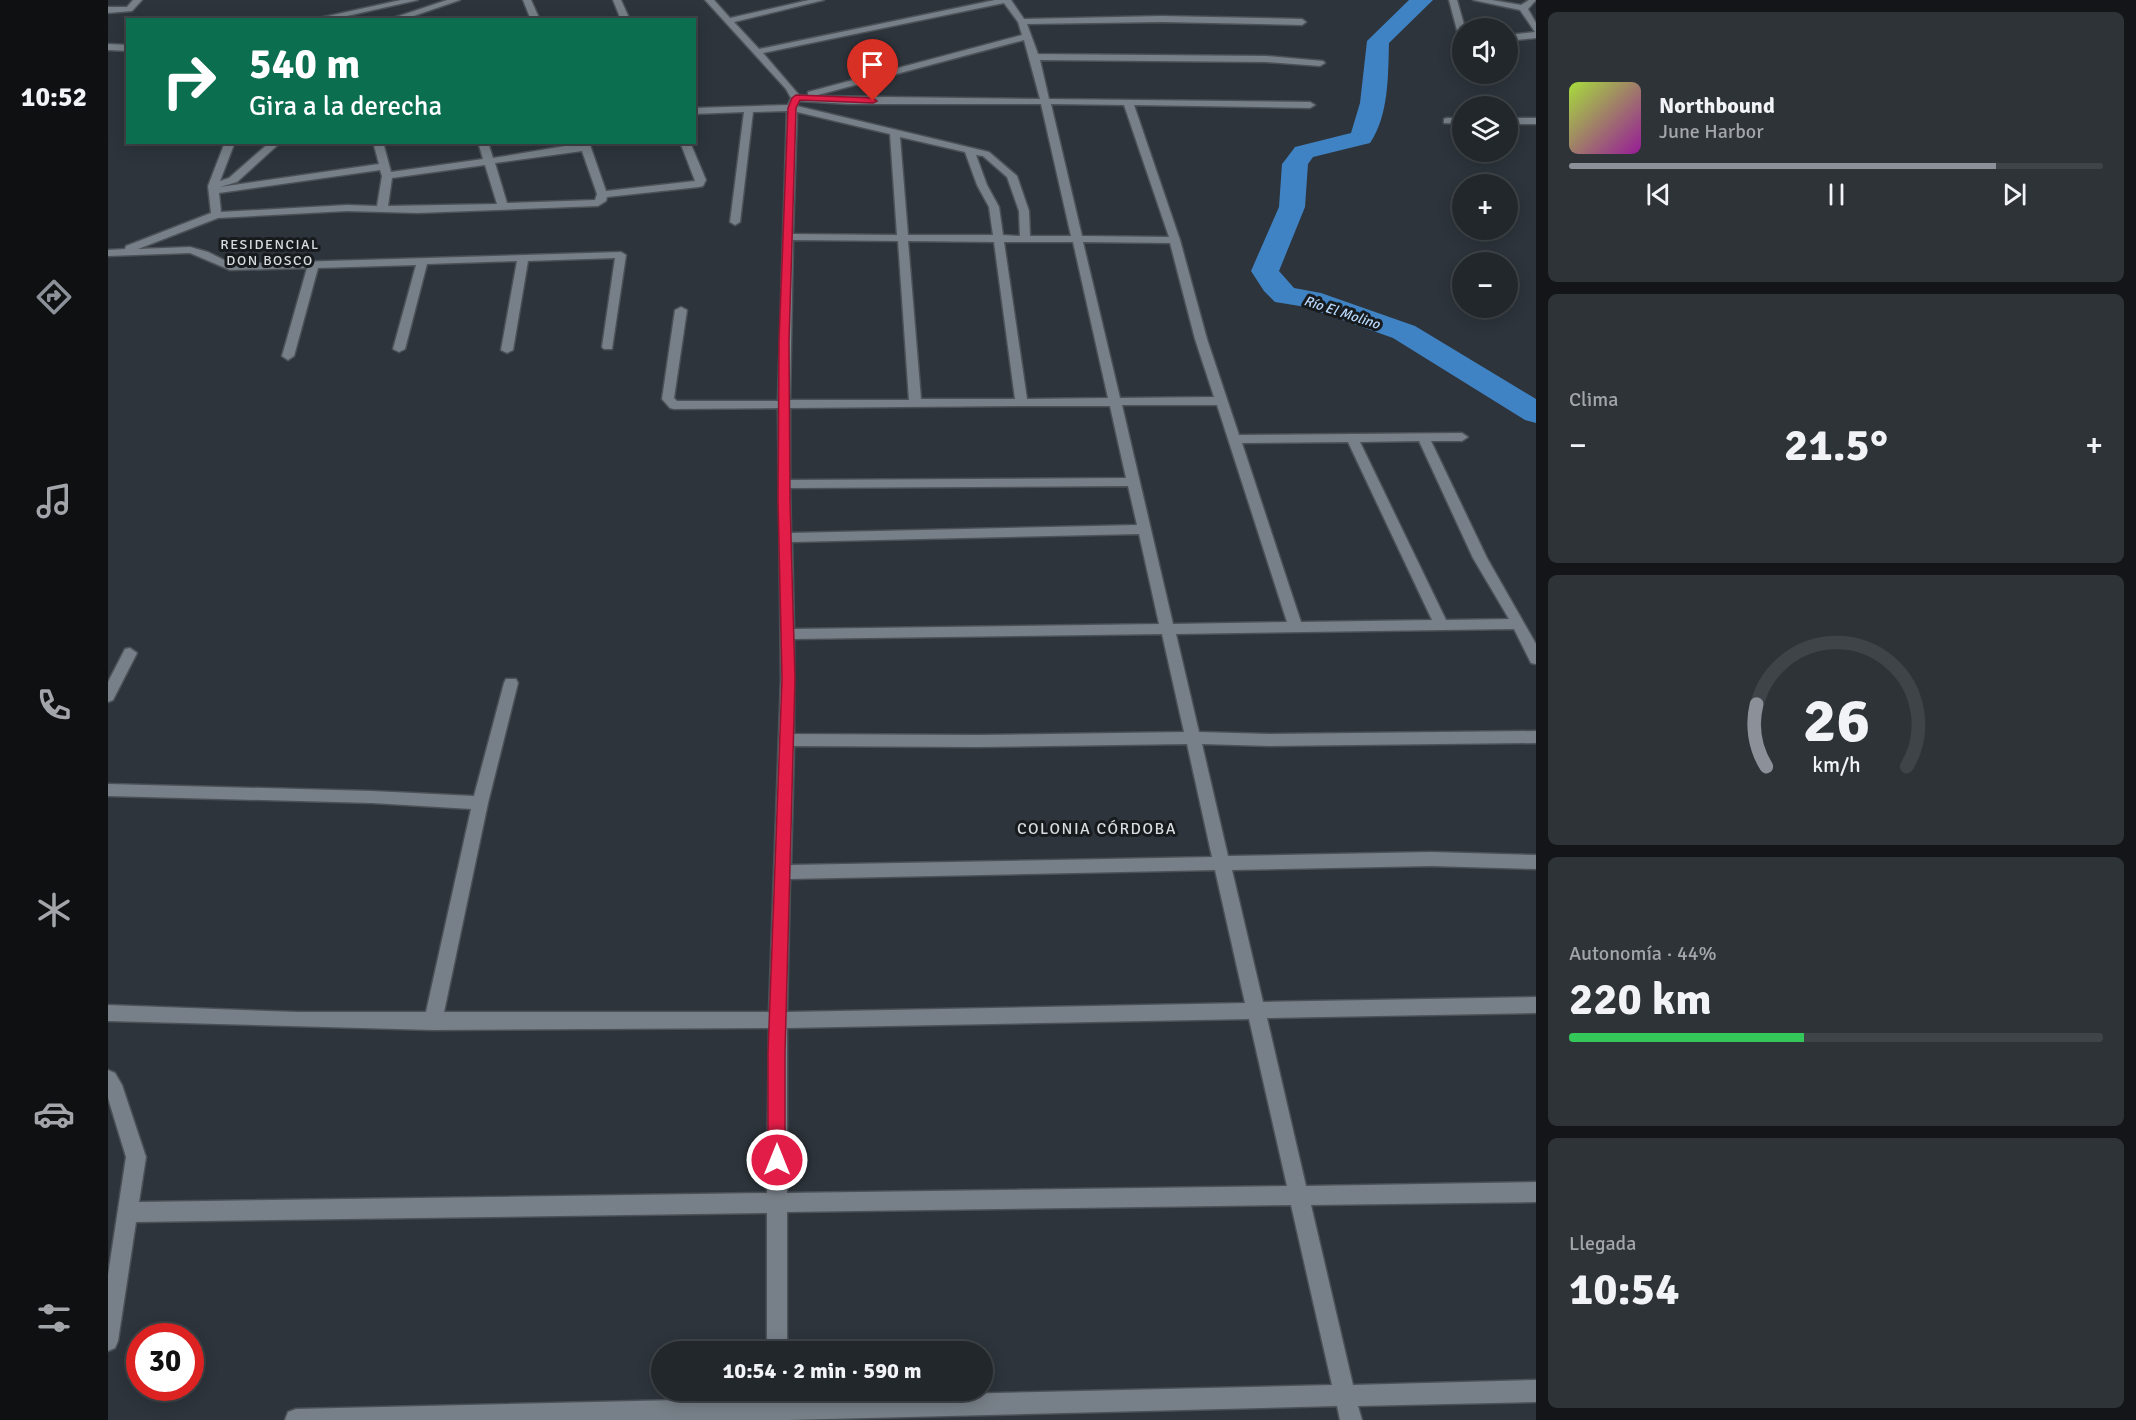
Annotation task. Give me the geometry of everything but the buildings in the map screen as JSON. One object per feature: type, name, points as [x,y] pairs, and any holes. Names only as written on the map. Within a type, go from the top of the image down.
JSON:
[{"type":"street","points":[[108,10],[129,9],[138,0]]},
{"type":"street","points":[[324,18],[414,0]]},
{"type":"street","points":[[398,18],[456,0]]},
{"type":"street","points":[[527,0],[535,18]]},
{"type":"street","points":[[617,0],[625,18]]},
{"type":"street","points":[[709,0],[757,52],[794,103],[784,406],[787,634],[778,1021],[777,1341]]},
{"type":"street","points":[[728,21],[820,0]]},
{"type":"street","points":[[757,52],[1006,0],[1029,36],[1351,1420]]},
{"type":"street","points":[[1453,0],[1458,18]]},
{"type":"street","points":[[1476,0],[1523,8],[1534,0]]},
{"type":"street","points":[[1523,8],[1536,30]]},
{"type":"street","points":[[1022,22],[1162,19],[1302,22]]},
{"type":"street","points":[[1518,37],[1536,35]]},
{"type":"street","points":[[794,103],[1029,36]]},
{"type":"street","points":[[108,47],[126,48]]},
{"type":"street","points":[[1035,57],[1266,59],[1320,63]]},
{"type":"street","points":[[696,111],[849,101],[1310,105]]},
{"type":"street","points":[[1128,102],[1296,627]]},
{"type":"street","points":[[794,103],[986,154],[1012,176],[1024,211],[1025,239]]},
{"type":"street","points":[[735,222],[749,108]]},
{"type":"street","points":[[1447,121],[1452,121]]},
{"type":"street","points":[[1518,121],[1536,122]]},
{"type":"street","points":[[895,131],[915,405]]},
{"type":"street","points":[[216,215],[214,188],[229,144]]},
{"type":"street","points":[[214,188],[233,180],[274,144]]},
{"type":"street","points":[[379,144],[386,171],[382,209]]},
{"type":"street","points":[[484,144],[503,206]]},
{"type":"street","points":[[602,194],[699,184],[700,180],[686,144]]},
{"type":"street","points":[[112,253],[216,215],[347,208],[418,210],[587,204],[598,203],[602,199],[585,145],[489,161],[214,188]]},
{"type":"street","points":[[969,149],[982,185],[994,207],[1022,404]]},
{"type":"street","points":[[789,237],[1174,240]]},
{"type":"street","points":[[112,253],[190,250],[230,267],[621,255],[608,347]]},
{"type":"street","points":[[507,350],[524,258]]},
{"type":"street","points":[[399,349],[422,262]]},
{"type":"street","points":[[288,356],[313,265]]},
{"type":"street","points":[[681,310],[668,399],[674,405],[784,406],[1223,401]]},
{"type":"street","points":[[1423,437],[1480,558],[1519,624],[1536,659]]},
{"type":"street","points":[[1235,439],[1462,437]]},
{"type":"street","points":[[1352,438],[1441,626]]},
{"type":"street","points":[[784,484],[1133,482]]},
{"type":"street","points":[[785,538],[1144,529]]},
{"type":"street","points":[[787,634],[1519,624]]},
{"type":"street","points":[[108,696],[130,653]]},
{"type":"street","points":[[433,1022],[480,803],[511,683]]},
{"type":"street","points":[[786,740],[1192,738],[1269,740],[1536,737]]},
{"type":"street","points":[[108,790],[372,797],[480,803]]},
{"type":"street","points":[[782,872],[1431,859],[1536,862]]},
{"type":"street","points":[[108,1013],[433,1022],[778,1021],[1256,1009],[1536,1005]]},
{"type":"street","points":[[108,1078],[113,1085],[136,1157],[108,1341]]},
{"type":"street","points":[[128,1212],[1536,1192]]},
{"type":"street","points":[[296,1420],[777,1406],[1536,1391]]},
{"type":"waterway","name":"Río El Molino","points":[[1422,0],[1378,41],[1376,79],[1370,115],[1361,138],[1304,152],[1295,164],[1292,207],[1265,271],[1285,296],[1311,299],[1404,332],[1536,413]]},
{"type":"district","name":"RESIDENCIAL DON BOSCO","points":[[270,252]]},
{"type":"district","name":"COLONIA CÓRDOBA","points":[[1097,828]]},
{"type":"route","points":[[777,1160],[777,1053],[788,679],[784,501],[784,341],[792,108],[796,98],[873,101]]}]
